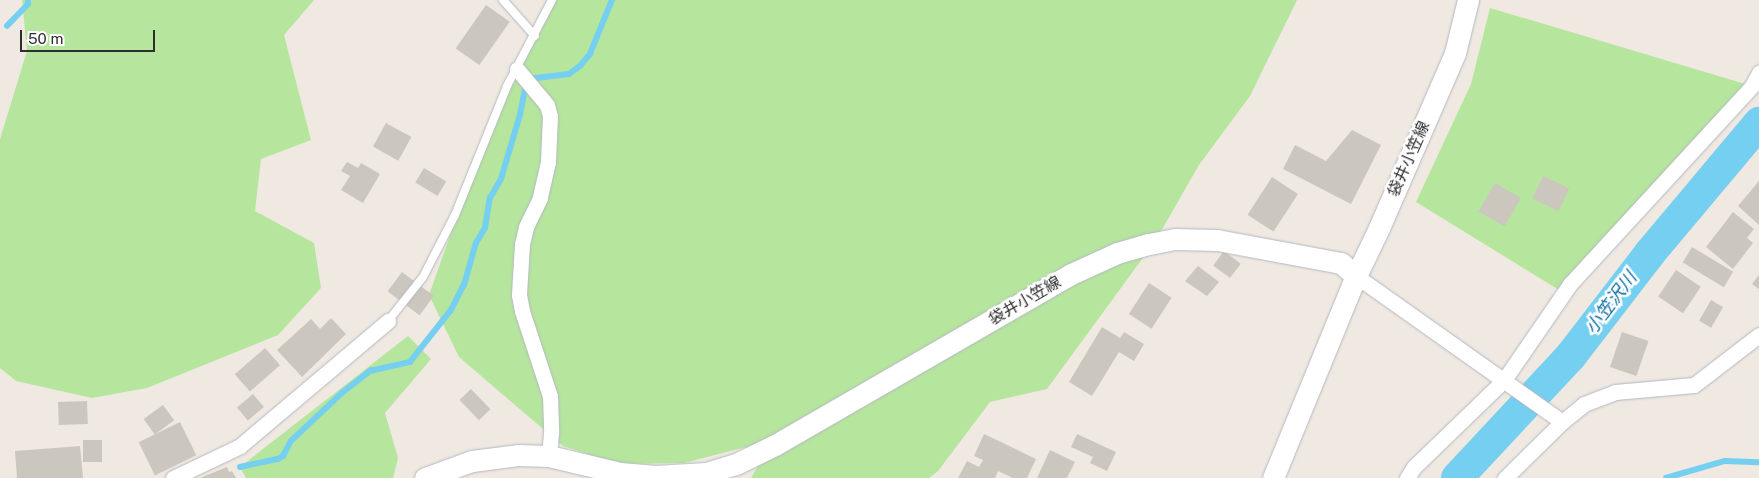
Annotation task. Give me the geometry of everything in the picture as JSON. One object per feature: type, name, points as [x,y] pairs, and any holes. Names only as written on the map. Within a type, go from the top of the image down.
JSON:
[{"type":"main road","name":"袋井小笠線","points":[[425,478],[472,461],[518,456],[549,456],[620,473],[655,476],[706,473],[736,464],[775,445],[1069,275],[1116,253],[1148,244],[1175,239],[1216,240],[1341,263],[1356,276],[1380,228],[1455,53],[1468,0]]},
{"type":"main road","points":[[1273,478],[1356,276]]},
{"type":"street","points":[[517,69],[547,105],[550,116],[548,162],[540,198],[526,227],[522,244],[519,295],[522,311],[550,396],[551,433],[549,456]]},
{"type":"street","points":[[1407,478],[1414,467],[1504,380],[1570,284],[1752,86],[1759,73]]},
{"type":"street","points":[[1356,276],[1562,422]]},
{"type":"street","points":[[177,477],[240,446],[388,321]]},
{"type":"street","points":[[1505,478],[1562,422],[1584,404],[1615,392],[1694,385],[1759,335]]},
{"type":"lane","points":[[502,0],[535,36]]},
{"type":"lane","points":[[388,321],[423,277],[451,224],[507,86],[535,36],[552,0]]},
{"type":"green space","points":[[22,0],[314,0],[284,35],[311,140],[261,159],[255,211],[314,243],[321,288],[278,335],[147,388],[92,398],[16,381],[0,368],[0,139],[27,51]]},
{"type":"green space","points":[[553,0],[1297,0],[1250,96],[1199,165],[1156,240],[1047,389],[990,402],[938,471],[929,478],[751,478],[759,464],[746,447],[684,463],[619,464],[563,446],[459,357],[429,295],[497,103]]},
{"type":"green space","points":[[1490,8],[1752,86],[1564,293],[1416,202],[1471,84]]},
{"type":"green space","points":[[408,336],[431,359],[385,413],[398,458],[393,478],[246,478],[240,467]]},
{"type":"building","points":[[486,5],[510,22],[479,65],[456,48]]},
{"type":"building","points":[[386,123],[411,137],[398,161],[373,147]]},
{"type":"building","points":[[1352,130],[1381,145],[1351,204],[1283,169],[1295,145],[1326,161]]},
{"type":"building","points":[[347,162],[358,168],[361,163],[380,174],[363,203],[341,190],[350,176],[341,171]]},
{"type":"building","points":[[424,168],[446,181],[438,196],[415,183]]},
{"type":"building","points":[[1543,176],[1569,188],[1559,211],[1532,199]]},
{"type":"building","points":[[1272,177],[1298,194],[1273,232],[1247,215]]},
{"type":"building","points":[[1759,181],[1759,225],[1738,206]]},
{"type":"building","points":[[1495,183],[1521,198],[1504,227],[1478,212]]},
{"type":"building","points":[[1733,212],[1754,229],[1747,238],[1753,243],[1733,269],[1706,247]]},
{"type":"building","points":[[1692,247],[1733,272],[1724,287],[1683,262]]},
{"type":"building","points":[[1224,251],[1241,264],[1230,278],[1213,265]]},
{"type":"building","points":[[1198,266],[1219,282],[1207,296],[1185,281]]},
{"type":"building","points":[[1676,270],[1701,287],[1683,313],[1658,297]]},
{"type":"building","points":[[402,272],[434,296],[420,315],[388,291]]},
{"type":"building","points":[[1759,275],[1759,289],[1752,284]]},
{"type":"building","points":[[1149,283],[1172,298],[1151,329],[1129,314]]},
{"type":"building","points":[[1711,300],[1723,307],[1711,328],[1699,321]]},
{"type":"building","points":[[331,318],[346,334],[302,377],[277,350],[311,319],[320,329]]},
{"type":"building","points":[[1102,327],[1120,338],[1124,332],[1144,344],[1134,361],[1119,352],[1092,396],[1069,382]]},
{"type":"building","points":[[1622,332],[1648,341],[1636,376],[1610,367]]},
{"type":"building","points":[[265,348],[280,365],[250,392],[235,374]]},
{"type":"building","points":[[471,389],[490,409],[479,420],[459,400]]},
{"type":"building","points":[[253,394],[264,407],[248,421],[237,407]]},
{"type":"building","points":[[87,401],[88,424],[59,425],[58,402]]},
{"type":"building","points":[[163,405],[174,420],[155,434],[144,419]]},
{"type":"building","points":[[180,422],[196,455],[155,475],[139,442]]},
{"type":"building","points":[[984,434],[1036,459],[1027,478],[1013,478],[998,471],[995,478],[958,478],[967,461],[979,467],[983,460],[974,456]]},
{"type":"building","points":[[1077,434],[1116,452],[1107,471],[1090,463],[1093,457],[1071,447]]},
{"type":"building","points":[[83,440],[102,440],[102,462],[83,462]]},
{"type":"building","points":[[80,446],[83,478],[17,478],[15,451]]},
{"type":"building","points":[[1050,450],[1075,462],[1067,478],[1037,478]]},
{"type":"building","points":[[227,467],[229,472],[232,471],[236,478],[200,478]]},
{"type":"waterway","points":[[7,26],[28,4],[28,0]]},
{"type":"waterway","points":[[240,467],[278,459],[283,456],[291,441],[342,393],[370,371],[410,362],[451,310],[464,285],[476,243],[485,228],[490,198],[501,179],[520,115],[525,90],[536,78],[569,74],[580,66],[590,54],[612,0]]},
{"type":"waterway","name":"小笠沢川","points":[[1457,478],[1570,357],[1650,253],[1759,123]]},
{"type":"waterway","points":[[1666,478],[1725,461],[1759,462]]}]
